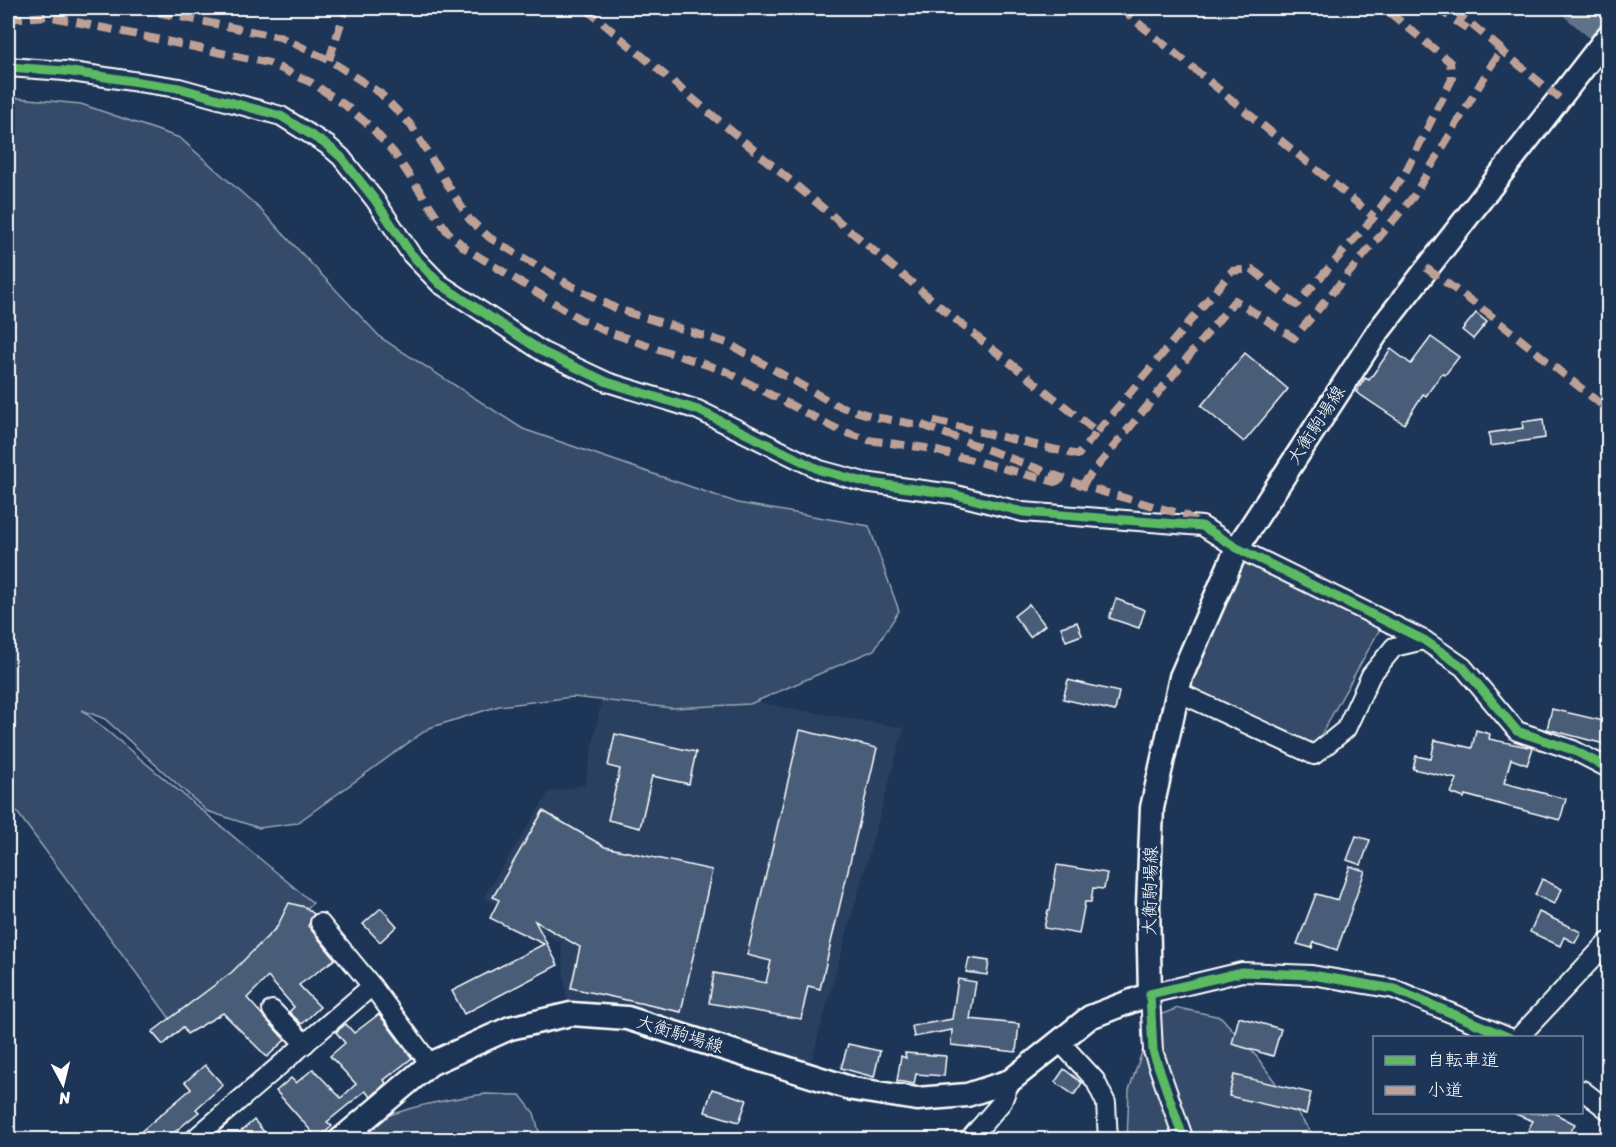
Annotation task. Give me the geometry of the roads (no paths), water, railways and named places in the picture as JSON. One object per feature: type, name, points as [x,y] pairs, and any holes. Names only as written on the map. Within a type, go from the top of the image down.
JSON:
[{"type":"main road","name":"大衡駒場線","points":[[340,1140],[430,1064],[510,1028],[571,1014],[627,1018],[853,1089],[917,1099],[967,1095],[1010,1081],[1090,1017],[1150,994],[1148,905],[1152,808],[1181,677],[1237,548],[1377,333],[1608,36]]},
{"type":"street","points":[[8,67],[65,71],[179,88],[281,116],[327,145],[347,164],[375,200],[411,254],[440,284],[543,352],[607,382],[698,410],[820,470],[864,482],[952,494],[1023,512],[1202,526],[1237,548],[1424,640],[1463,667],[1517,731],[1573,750],[1608,768]]},
{"type":"street","points":[[1178,692],[1314,755],[1346,729],[1371,675],[1394,646],[1424,640]]},
{"type":"street","points":[[320,923],[372,986],[430,1064]]},
{"type":"street","points":[[1520,1036],[1608,942]]},
{"type":"street","points":[[1184,1140],[1153,1051],[1150,994],[1242,972],[1312,975],[1394,989],[1505,1036]]},
{"type":"street","points":[[194,1140],[372,986]]},
{"type":"street","points":[[272,1010],[305,1044]]},
{"type":"street","points":[[1060,1042],[1095,1080],[1106,1103],[1108,1140]]},
{"type":"street","points":[[969,1140],[1002,1102],[1010,1081]]},
{"type":"street","points":[[1583,1091],[1608,1110]]},
{"type":"waterway","points":[[1575,8],[1608,36]]}]
